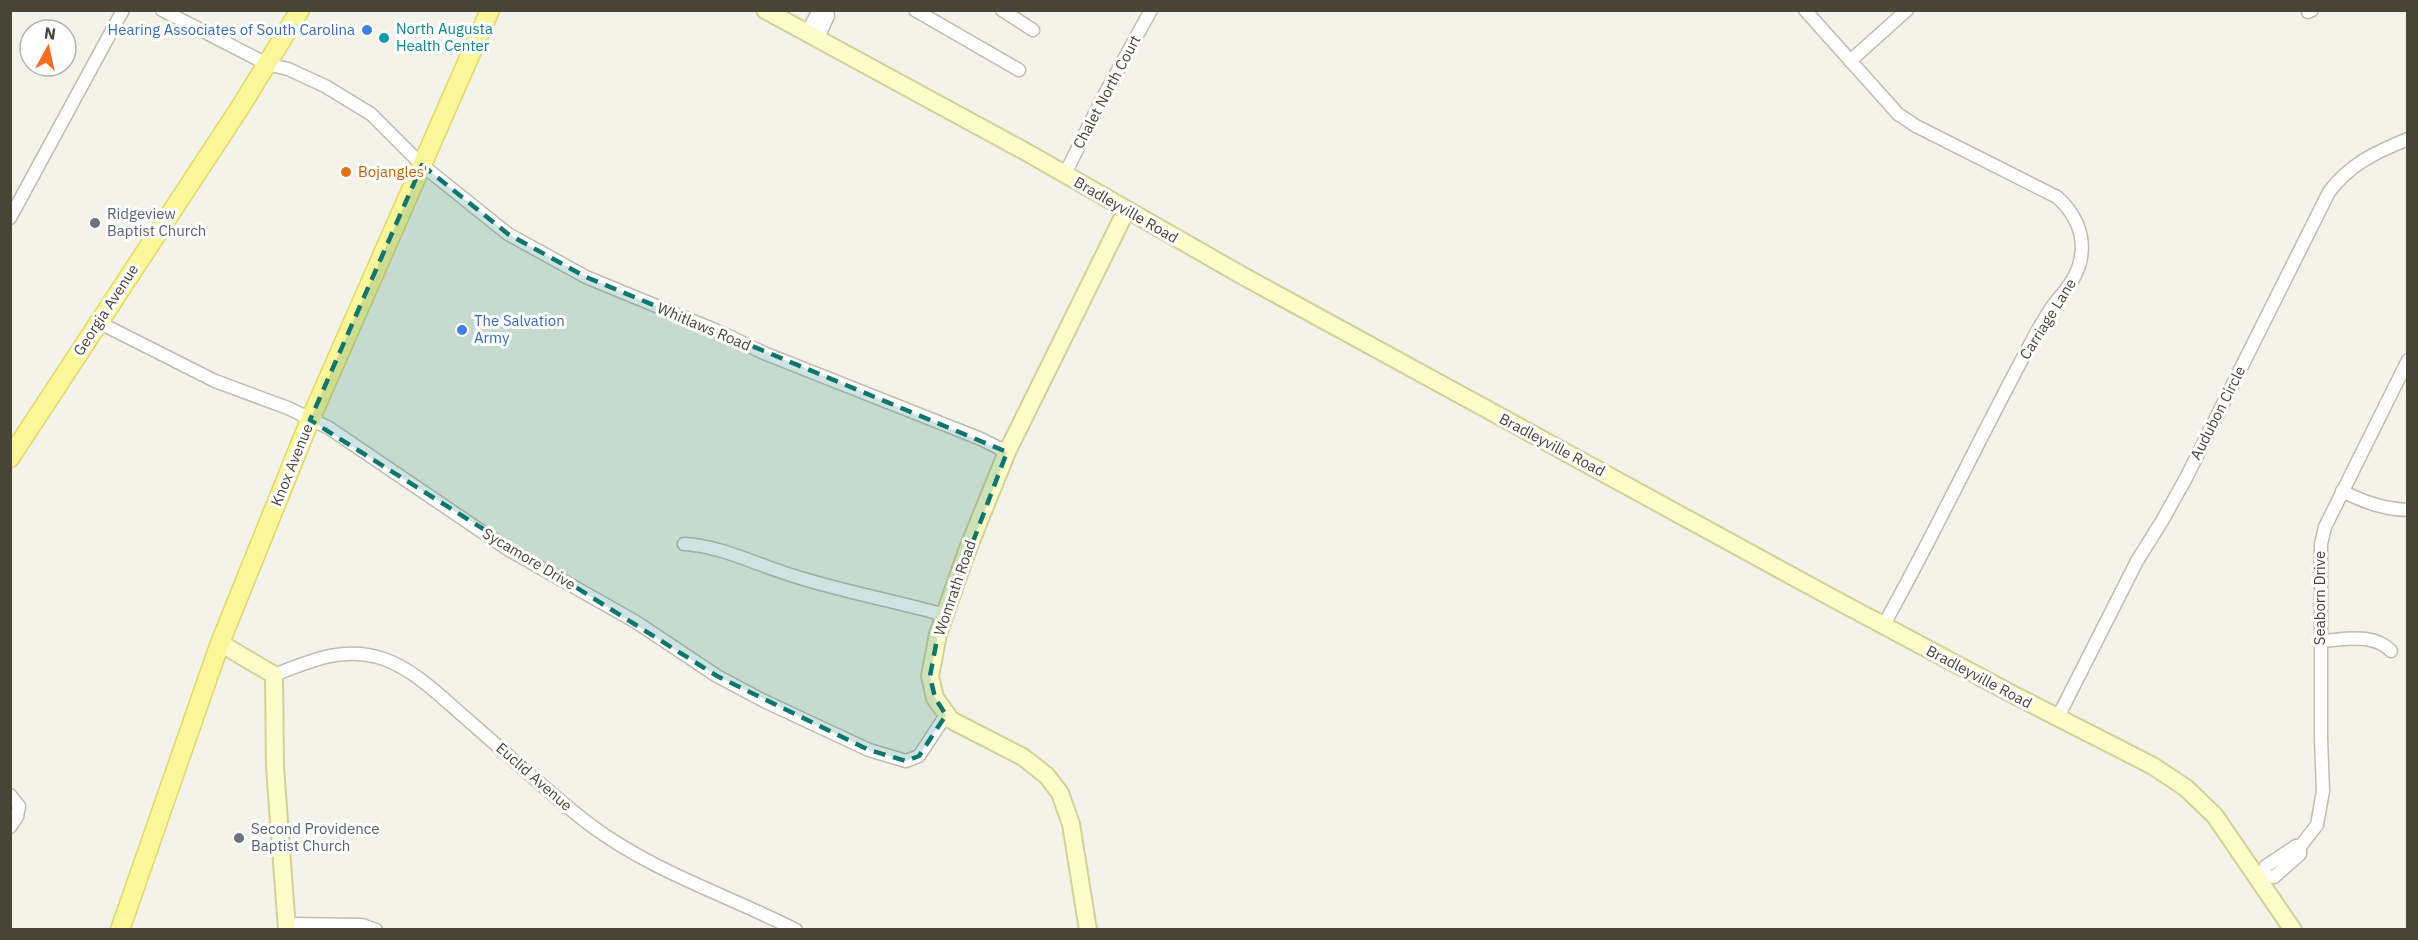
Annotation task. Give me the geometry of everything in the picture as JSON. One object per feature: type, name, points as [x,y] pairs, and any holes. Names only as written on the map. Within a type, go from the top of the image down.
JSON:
[{"type":"main road","name":"Georgia Avenue","points":[[10,458],[300,10]]},
{"type":"main road","name":"Knox Avenue","points":[[120,930],[220,643],[310,420],[490,10]]},
{"type":"street","points":[[10,218],[123,10]]},
{"type":"street","name":"Whitlaws Road","points":[[162,10],[267,64],[288,69],[326,86],[371,114],[422,165],[508,234],[586,277],[722,333],[764,353],[981,439],[1007,452]]},
{"type":"street","name":"Bradleyville Road","points":[[765,10],[1065,174],[1126,211],[1883,626],[2153,766],[2186,788],[2224,827],[2263,878],[2293,930]]},
{"type":"street","points":[[812,37],[819,10]]},
{"type":"street","points":[[812,37],[828,16],[827,10]]},
{"type":"street","points":[[915,10],[1019,70]]},
{"type":"street","points":[[1002,10],[1034,30]]},
{"type":"street","name":"Chalet North Court","points":[[1065,174],[1101,101],[1151,10]]},
{"type":"street","name":"Carriage Lane","points":[[1805,10],[1889,105],[1906,121],[2057,197],[2076,219],[2082,248],[2075,277],[2051,309],[2034,338],[1883,626]]},
{"type":"street","points":[[1850,61],[1907,10]]},
{"type":"street","name":"Audubon Circle","points":[[2058,717],[2137,561],[2186,478],[2329,192],[2344,174],[2364,159],[2408,139]]},
{"type":"street","name":"Womrath Road","points":[[1088,930],[1071,824],[1060,793],[1047,776],[1023,758],[958,725],[946,715],[935,698],[930,676],[934,650],[967,551],[1007,452],[1126,211]]},
{"type":"street","name":"Sycamore Drive","points":[[98,322],[215,381],[288,408],[338,434],[509,549],[636,622],[717,676],[869,750],[906,761],[919,756],[946,715]]},
{"type":"street","name":"Seaborn Drive","points":[[2263,878],[2274,877],[2300,854],[2299,848],[2313,833],[2321,810],[2323,791],[2321,544],[2325,527],[2342,491],[2408,360]]},
{"type":"street","points":[[2342,491],[2368,504],[2408,510]]},
{"type":"street","points":[[684,544],[704,545],[791,576],[945,615]]},
{"type":"street","points":[[2320,641],[2374,640],[2391,651]]},
{"type":"street","points":[[220,643],[274,675],[275,766],[287,927],[362,925],[376,930]]},
{"type":"street","name":"Euclid Avenue","points":[[274,675],[313,659],[336,654],[360,654],[394,664],[422,680],[590,825],[629,851],[796,930]]},
{"type":"street","points":[[10,795],[19,806],[17,817],[10,827]]},
{"type":"highlighted area","points":[[422,165],[508,234],[586,277],[1007,452],[938,634],[930,676],[935,698],[946,715],[919,756],[906,761],[869,750],[717,676],[310,420]]},
{"type":"place","name":"Hearing Associates of South Carolina","points":[[367,30]]},
{"type":"place","name":"North Augusta Health Center","points":[[384,38]]},
{"type":"place","name":"Bojangles'","points":[[346,172]]},
{"type":"place","name":"Ridgeview Baptist Church","points":[[95,223]]},
{"type":"place","name":"The Salvation Army","points":[[462,330]]},
{"type":"place","name":"Second Providence Baptist Church","points":[[239,838]]}]
